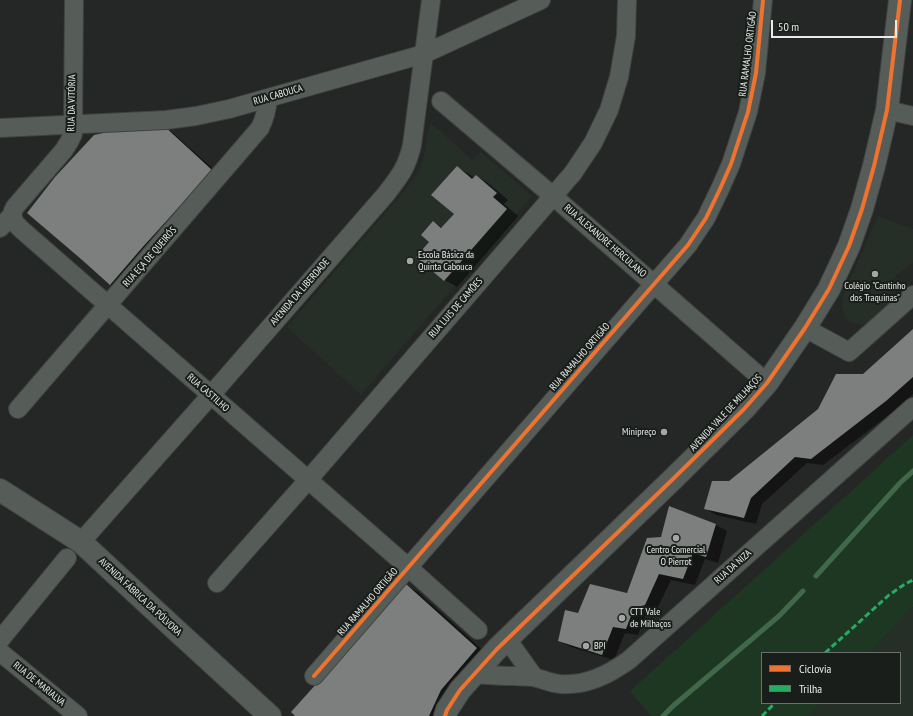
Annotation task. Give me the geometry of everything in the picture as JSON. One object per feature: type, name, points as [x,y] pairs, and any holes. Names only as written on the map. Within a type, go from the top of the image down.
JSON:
[{"type":"street","name":"RUA DA VITÓRIA","points":[[6,221],[15,207],[64,150],[72,134],[74,0]]},
{"type":"street","name":"AVENIDA DA LIBERDADE","points":[[81,542],[386,194],[405,168],[412,145],[431,0]]},
{"type":"street","name":"RUA CABOUCA","points":[[0,128],[166,120],[196,116],[229,109],[424,54],[541,0]]},
{"type":"street","name":"RUA LUIS DE CAMÕES","points":[[217,583],[573,173],[593,143],[609,110],[619,77],[626,36],[627,0]]},
{"type":"street","name":"RUA RAMALHO ORTIGÃO","points":[[314,676],[654,284],[688,244],[706,218],[731,164],[748,112],[756,74],[763,0]]},
{"type":"street","name":"AVENIDA VALE DE MILHAÇOS","points":[[445,716],[447,710],[460,690],[507,639],[744,409],[767,383],[805,328],[829,289],[849,246],[862,209],[887,110],[900,0]]},
{"type":"street","name":"RUA EÇA DE QUEIRÓS","points":[[18,409],[260,128],[266,118],[268,98]]},
{"type":"street","name":"RUA ALEXANDRE HERCULANO","points":[[441,101],[553,196],[767,383]]},
{"type":"street","points":[[887,110],[913,116]]},
{"type":"street","name":"RUA CASTILHO","points":[[6,221],[15,223],[478,630]]},
{"type":"street","points":[[805,328],[849,352],[913,295]]},
{"type":"street","name":"RUA DA NIZA","points":[[474,674],[534,677],[560,684],[588,681],[615,670],[629,660],[913,407]]},
{"type":"street","name":"AVENIDA FÁBRICA DA PÓLVORA","points":[[0,490],[81,542],[270,716]]},
{"type":"street","points":[[0,640],[67,558]]},
{"type":"street","points":[[507,639],[534,677]]},
{"type":"street","name":"RUA DE MARIALVA","points":[[0,652],[78,716]]},
{"type":"shaded area","name":"Escola Básica da Quinta Cabouca","points":[[430,122],[472,160],[481,152],[532,196],[361,395],[287,327],[409,185],[419,171],[424,155]]},
{"type":"shaded area","name":"Colégio \"Cantinho dos Traquinas\"","points":[[878,216],[913,229],[913,262],[883,287],[894,300],[873,320],[866,324],[852,323],[846,317],[842,308],[843,295]]},
{"type":"shaded area","points":[[913,607],[913,716],[808,716],[820,704],[901,704],[901,652],[870,652]]},
{"type":"green space","points":[[913,435],[913,607],[870,652],[761,652],[761,704],[820,704],[808,716],[651,716],[630,691]]},
{"type":"building","points":[[163,125],[212,170],[110,285],[27,213],[55,177],[94,135],[117,130]]},
{"type":"building","points":[[457,166],[472,179],[476,175],[497,193],[493,197],[507,209],[444,281],[416,257],[429,242],[421,235],[433,221],[441,228],[454,214],[431,195]]},
{"type":"building","points":[[913,329],[913,377],[886,401],[811,459],[795,457],[751,498],[744,518],[704,509],[712,481],[729,481],[818,409],[836,374],[863,374]]},
{"type":"building","points":[[669,506],[716,524],[706,557],[693,553],[683,579],[659,574],[645,605],[634,608],[626,629],[613,627],[602,655],[558,641],[565,610],[578,613],[590,584],[627,593],[647,538],[661,537]]},
{"type":"building","points":[[406,584],[477,648],[441,690],[429,716],[295,716],[291,712]]},
{"type":"waterway","points":[[816,576],[900,483],[913,471]]},
{"type":"waterway","points":[[663,716],[779,616],[803,591]]},
{"type":"marked path","points":[[826,652],[889,595],[913,580]]},
{"type":"marked path","points":[[762,716],[774,704]]},
{"type":"cycle path","points":[[314,676],[688,245],[706,218],[731,164],[748,112],[756,73],[763,0]]},
{"type":"cycle path","points":[[445,716],[447,710],[460,690],[497,649],[744,409],[767,383],[805,328],[829,289],[849,246],[862,209],[887,110],[900,0]]},
{"type":"place","name":"Escola Básica da Quinta Cabouca","points":[[410,261]]},
{"type":"place","name":"Colégio \"Cantinho dos Traquinas\"","points":[[875,274]]},
{"type":"place","name":"Minipreço","points":[[664,432]]},
{"type":"place","name":"Centro Comercial O Pierrot","points":[[676,538]]},
{"type":"place","name":"CTT Vale de Milhaços","points":[[622,618]]},
{"type":"place","name":"BPI","points":[[586,646]]}]
